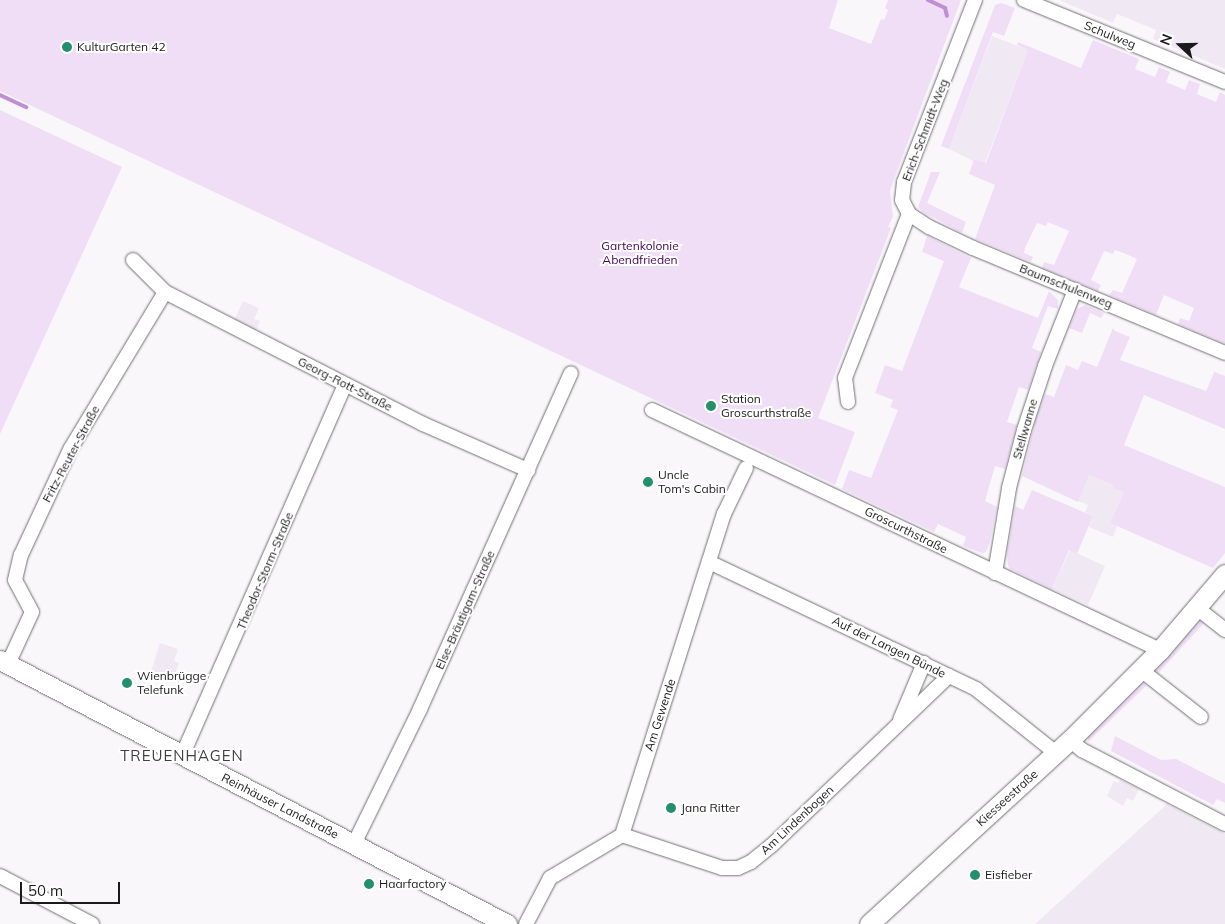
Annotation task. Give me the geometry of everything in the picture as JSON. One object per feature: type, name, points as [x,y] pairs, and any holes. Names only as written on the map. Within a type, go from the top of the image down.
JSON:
[{"type":"main road","name":"Kiesseestraße","points":[[870,924],[1063,746],[1141,670],[1225,574]]},
{"type":"main road","name":"Reinhäuser Landstraße","points":[[4,662],[507,924]]},
{"type":"street","name":"Erich-Schmidt-Weg","points":[[909,214],[902,200],[904,182],[975,0]]},
{"type":"street","name":"Schulweg","points":[[1024,0],[1225,82]]},
{"type":"street","name":"Baumschulenweg","points":[[909,214],[929,227],[973,248],[1225,353]]},
{"type":"street","points":[[848,402],[845,378],[909,214]]},
{"type":"street","points":[[133,260],[165,292]]},
{"type":"street","name":"Stellwanne","points":[[995,573],[1009,488],[1024,430],[1042,373],[1075,290]]},
{"type":"street","name":"Georg-Rott-Straße","points":[[165,292],[440,432],[528,470]]},
{"type":"street","name":"Fritz-Reuter-Straße","points":[[4,662],[32,612],[15,580],[21,555],[72,448],[165,292]]},
{"type":"street","name":"Else-Bräutigam-Straße","points":[[354,844],[420,709],[571,373]]},
{"type":"street","name":"Theodor-Storm-Straße","points":[[182,756],[345,384]]},
{"type":"street","name":"Groscurthstraße","points":[[652,410],[1160,650]]},
{"type":"street","name":"Am Gewende","points":[[622,835],[724,514],[746,468]]},
{"type":"street","name":"Auf der Langen Bünde","points":[[709,562],[976,689],[1063,746],[1082,750],[1225,824]]},
{"type":"street","points":[[1197,608],[1225,630]]},
{"type":"street","name":"Am Lindenbogen","points":[[898,725],[924,663]]},
{"type":"street","points":[[1141,670],[1201,717]]},
{"type":"street","name":"Am Lindenbogen","points":[[622,835],[722,868],[738,868],[750,862],[771,846],[949,676]]},
{"type":"street","points":[[526,924],[550,878],[622,835]]},
{"type":"street","points":[[0,876],[92,924]]},
{"type":"shaded area","points":[[1059,0],[1225,0],[1225,69],[1153,39],[1156,30],[1117,14],[1113,23]]},
{"type":"shaded area","points":[[992,36],[1028,50],[985,163],[975,159],[973,161],[949,149]]},
{"type":"shaded area","points":[[243,301],[259,308],[254,319],[260,321],[255,333],[233,323]]},
{"type":"shaded area","points":[[1089,474],[1115,485],[1114,488],[1124,492],[1110,523],[1117,526],[1113,537],[1089,527],[1093,516],[1085,512],[1088,505],[1078,501]]},
{"type":"shaded area","points":[[1070,550],[1105,566],[1088,605],[1052,589]]},
{"type":"shaded area","points":[[160,643],[178,649],[174,661],[179,663],[173,680],[151,671]]},
{"type":"shaded area","points":[[1120,780],[1139,789],[1133,801],[1127,798],[1123,806],[1107,796],[1114,781],[1118,783]]},
{"type":"shaded area","points":[[1167,804],[1225,834],[1225,924],[1035,924]]},
{"type":"green space","name":"Gartenkolonie Abendfrieden","points":[[0,0],[838,0],[829,28],[871,44],[881,19],[884,20],[888,10],[885,8],[888,0],[961,0],[890,191],[893,217],[888,227],[891,228],[818,418],[855,432],[835,485],[0,91]]},
{"type":"green space","points":[[1001,3],[1015,8],[1004,36],[993,32],[949,149],[941,146],[995,5]]},
{"type":"green space","points":[[1093,40],[1139,59],[1135,69],[1155,77],[1159,67],[1170,72],[1166,82],[1185,90],[1189,80],[1200,84],[1197,94],[1216,102],[1220,92],[1225,95],[1225,344],[1178,324],[1180,318],[1189,321],[1194,308],[1164,295],[1156,315],[1109,295],[1113,290],[1122,293],[1137,259],[1126,254],[1115,250],[1113,254],[1104,251],[1091,280],[1101,285],[1098,291],[1042,268],[1044,262],[1054,265],[1069,231],[1048,222],[1046,226],[1037,223],[1025,248],[1024,253],[1033,257],[1031,262],[975,239],[995,185],[969,174],[974,159],[986,163],[1028,50],[1017,45],[1018,42],[1081,68]]},
{"type":"green space","points":[[0,110],[122,167],[0,434]]},
{"type":"green space","points":[[931,172],[940,172],[927,203],[966,222],[962,233],[923,212],[918,207]]},
{"type":"green space","points":[[927,236],[971,258],[959,287],[1038,318],[1049,291],[1058,300],[1058,309],[1048,306],[1032,348],[1041,352],[1028,390],[1019,387],[1007,422],[1017,425],[1005,469],[995,466],[985,501],[997,507],[990,542],[986,552],[982,553],[963,546],[966,537],[938,524],[934,532],[842,489],[849,470],[871,478],[898,410],[890,407],[893,400],[875,393],[885,365],[902,371],[944,261],[922,252]]},
{"type":"green space","points":[[1085,305],[1104,313],[1101,318],[1090,313],[1082,333],[1069,328],[1077,309]]},
{"type":"green space","points":[[1113,328],[1115,331],[1130,337],[1120,360],[1206,391],[1215,370],[1215,372],[1225,376],[1225,429],[1144,395],[1124,445],[1225,487],[1225,553],[1213,568],[1110,523],[1124,492],[1113,488],[1114,485],[1089,475],[1078,502],[1022,476],[1036,418],[1045,394],[1054,397],[1066,365],[1078,370],[1082,361],[1097,367]]},
{"type":"green space","points":[[1032,490],[1093,516],[1077,554],[1069,550],[1052,589],[1010,569],[1008,565],[1007,554],[1015,506],[1023,510]]},
{"type":"green space","points":[[1195,621],[1205,622],[1155,677],[1153,667]]},
{"type":"green space","points":[[1139,683],[1147,685],[1088,742],[1088,735]]},
{"type":"green space","points":[[1115,736],[1161,760],[1176,759],[1225,784],[1225,803],[1217,799],[1213,805],[1111,751]]},
{"type":"waterway","points":[[928,0],[945,8],[947,16]]},
{"type":"waterway","points":[[0,95],[26,107]]},
{"type":"place","name":"KulturGarten 42","points":[[67,47]]},
{"type":"place","name":"Station Groscurthstraße","points":[[711,406]]},
{"type":"place","name":"Uncle Tom's Cabin","points":[[648,482]]},
{"type":"place","name":"Wienbrügge Telefunk","points":[[127,683]]},
{"type":"place","name":"Jana Ritter","points":[[671,808]]},
{"type":"place","name":"Eisfieber","points":[[975,875]]},
{"type":"place","name":"Haarfactory","points":[[369,884]]},
{"type":"district","name":"TREUENHAGEN","points":[[182,756]]}]
